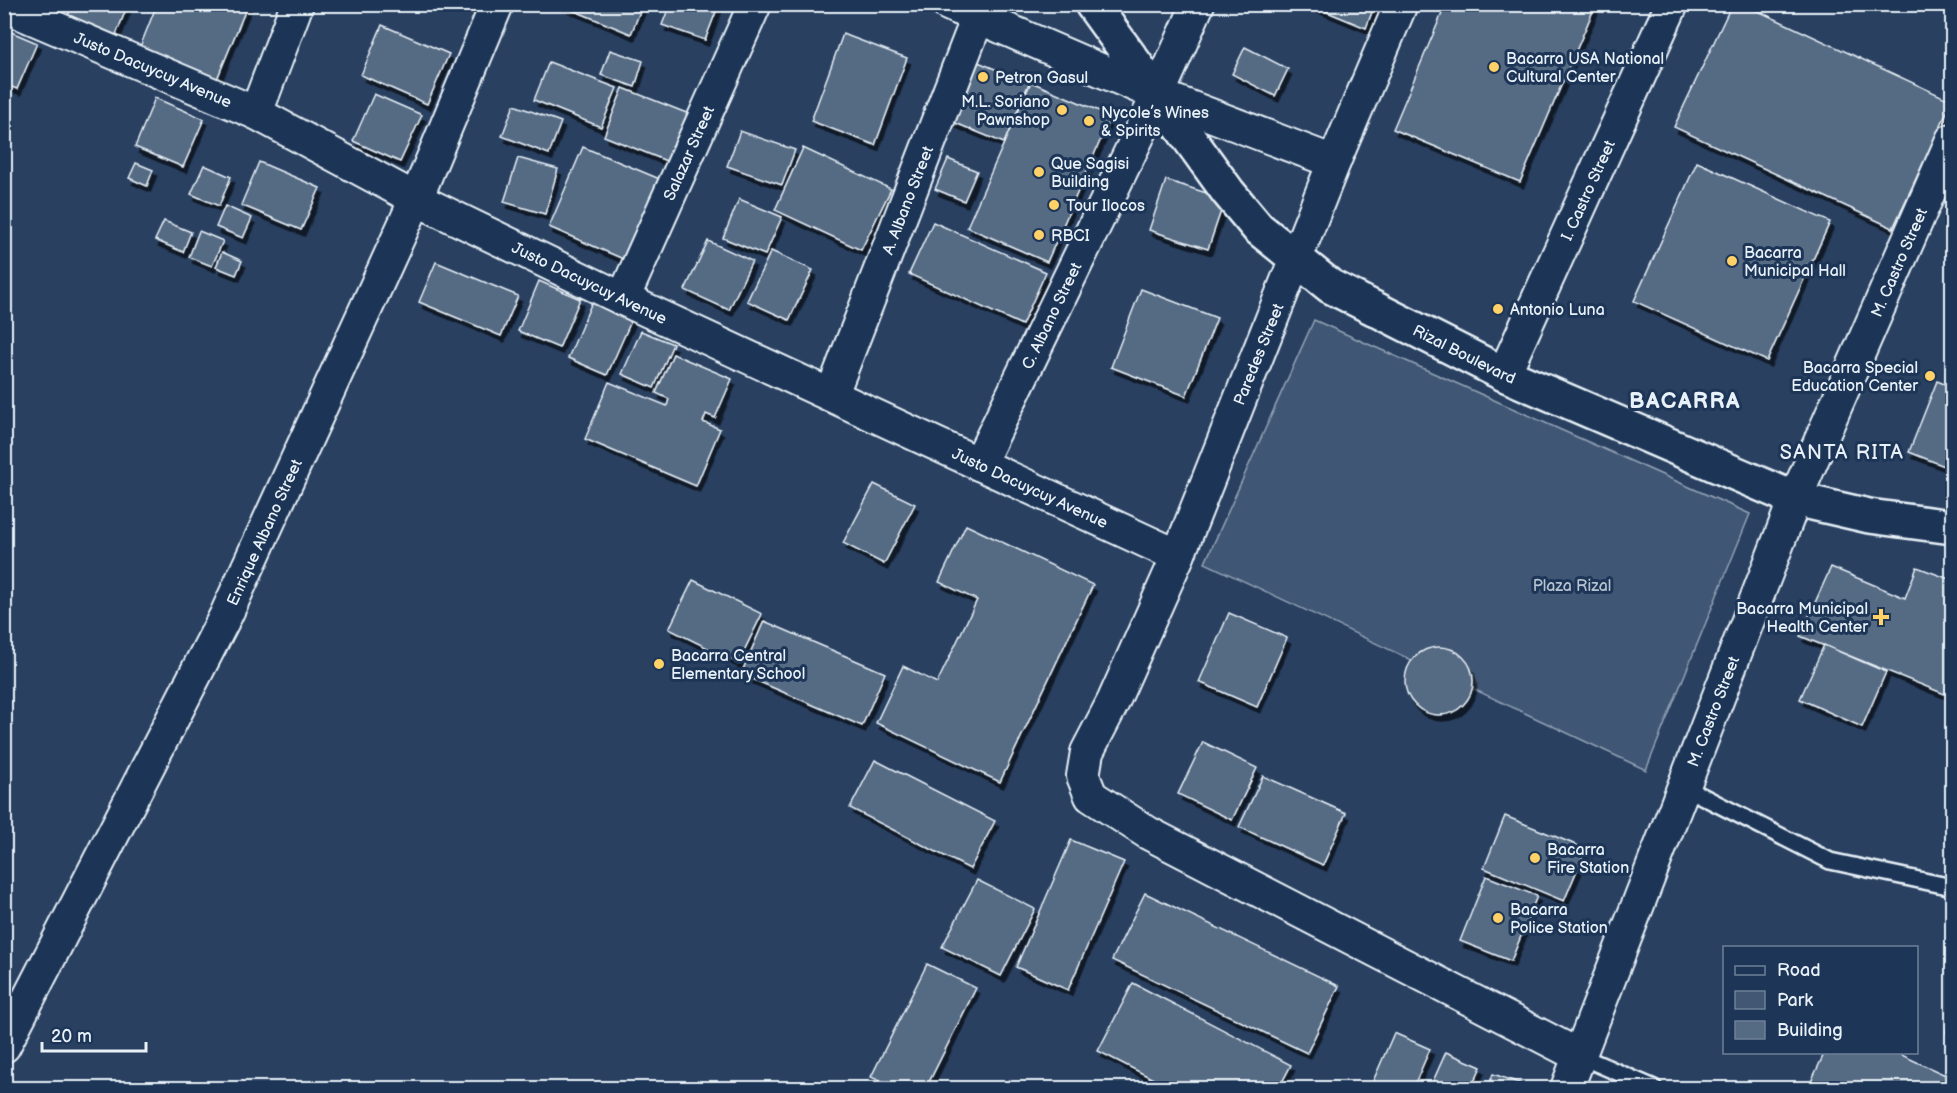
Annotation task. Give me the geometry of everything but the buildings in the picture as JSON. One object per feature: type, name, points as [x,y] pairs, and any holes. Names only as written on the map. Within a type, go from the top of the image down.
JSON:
[{"type":"main road","name":"Rizal Boulevard","points":[[1092,4],[1258,228],[1330,286],[1504,374],[1795,499],[1869,516],[1953,527]]},
{"type":"street","points":[[256,113],[297,4]]},
{"type":"street","name":"Enrique Albano Street","points":[[4,1046],[226,615],[416,199],[497,4]]},
{"type":"street","name":"Salazar Street","points":[[623,299],[755,4]]},
{"type":"street","points":[[948,4],[980,11],[1158,95],[1334,162]]},
{"type":"street","name":"C. Albano Street","points":[[979,464],[1158,95],[1198,4]]},
{"type":"street","name":"Paredes Street","points":[[1401,4],[1334,162],[1178,556],[1113,702],[1087,752],[1083,776],[1091,796],[1148,833],[1580,1056]]},
{"type":"street","name":"I. Castro Street","points":[[1504,374],[1672,4]]},
{"type":"street","name":"Justo Dacuycuy Avenue","points":[[4,6],[41,13],[256,113],[416,199],[623,299],[1178,556]]},
{"type":"street","name":"A. Albano Street","points":[[832,394],[980,11]]},
{"type":"street","name":"M. Castro Street","points":[[1567,1089],[1795,499],[1953,140]]},
{"type":"lane","points":[[1684,787],[1830,861],[1953,887]]},
{"type":"lane","points":[[1580,1056],[1654,1089]]},
{"type":"green space","name":"Plaza Rizal","points":[[1314,320],[1750,514],[1646,770],[1205,563]]},
{"type":"place","name":"Bacarra USA National Cultural Center","points":[[1494,67]]},
{"type":"place","name":"Petron Gasul","points":[[983,77]]},
{"type":"place","name":"M.L. Soriano Pawnshop","points":[[1062,110]]},
{"type":"place","name":"Nycole’s Wines & Spirits","points":[[1089,121]]},
{"type":"place","name":"Que Sagisi Building","points":[[1039,172]]},
{"type":"place","name":"Tour Ilocos","points":[[1054,205]]},
{"type":"place","name":"RBCI","points":[[1039,235]]},
{"type":"place","name":"Bacarra Municipal Hall","points":[[1732,261]]},
{"type":"place","name":"Antonio Luna","points":[[1498,309]]},
{"type":"place","name":"Bacarra Special Education Center","points":[[1930,376]]},
{"type":"place","name":"Bacarra Municipal Health Center","points":[[1881,617]]},
{"type":"place","name":"Bacarra Central Elementary School","points":[[659,664]]},
{"type":"place","name":"Bacarra Fire Station","points":[[1535,858]]},
{"type":"place","name":"Bacarra Police Station","points":[[1498,918]]},
{"type":"district","name":"BACARRA","points":[[1685,400]]},
{"type":"district","name":"SANTA RITA","points":[[1842,452]]}]
